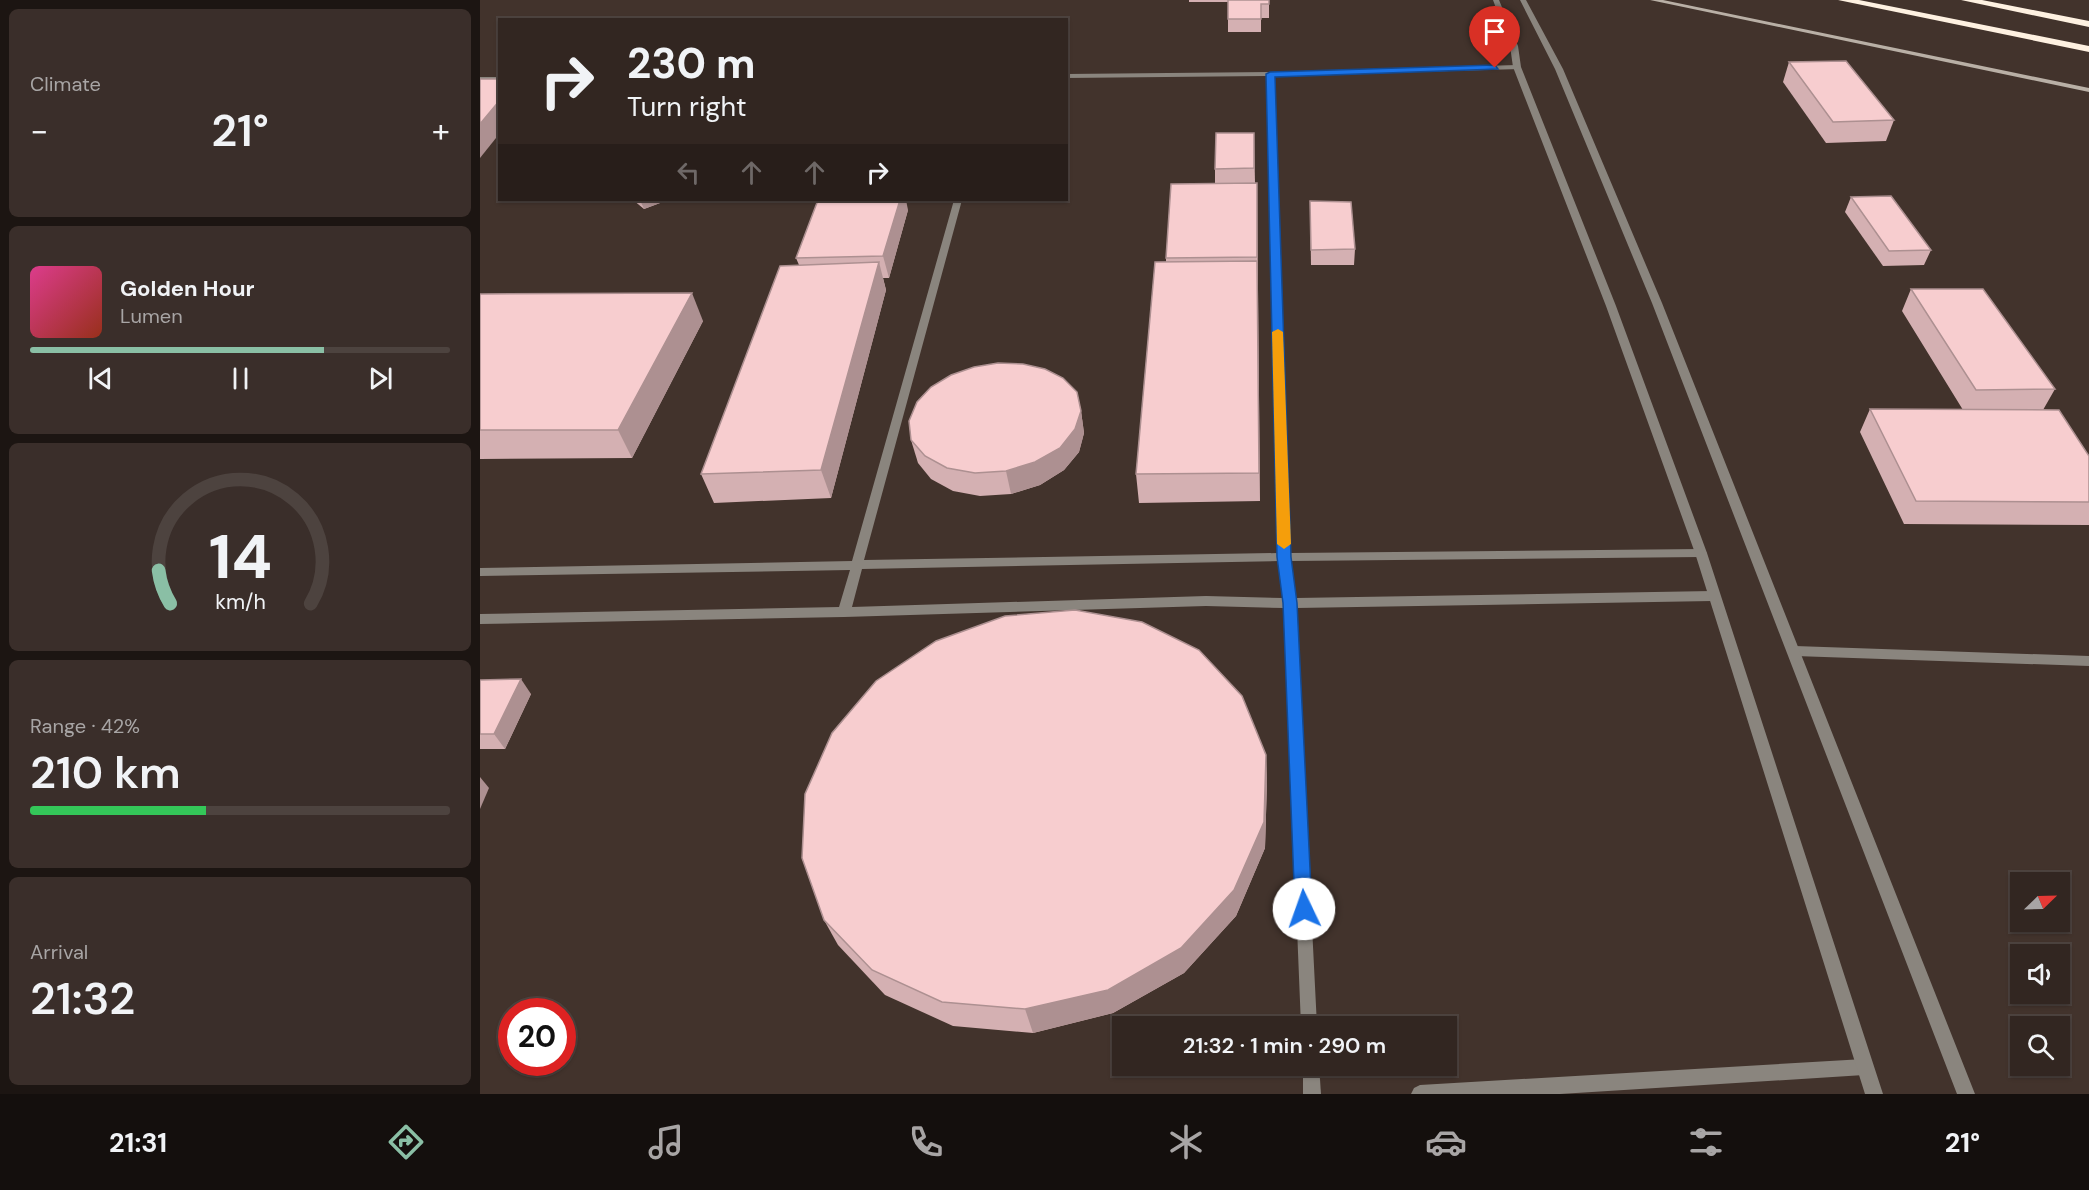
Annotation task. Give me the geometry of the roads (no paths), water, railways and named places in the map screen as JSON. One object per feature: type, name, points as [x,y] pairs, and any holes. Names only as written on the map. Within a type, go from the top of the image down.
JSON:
[{"type":"highway","points":[[1843,0],[2089,48]]},
{"type":"highway","points":[[1966,0],[2089,24]]},
{"type":"main road","points":[[1653,0],[2089,90]]},
{"type":"street","points":[[1496,0],[1514,46],[1517,67],[1611,306],[1701,554],[1712,596],[1874,1094]]},
{"type":"street","points":[[1523,0],[1559,69],[1657,303],[1795,651],[1966,1094]]},
{"type":"street","points":[[1068,76],[1270,74],[1517,67]]},
{"type":"street","points":[[1270,74],[1284,557],[1290,603],[1309,1016]]},
{"type":"street","points":[[480,79],[498,79]]},
{"type":"street","points":[[844,612],[958,201]]},
{"type":"street","points":[[480,572],[1284,557],[1701,554]]},
{"type":"street","points":[[480,618],[844,612],[1206,601],[1290,603],[1712,596]]},
{"type":"street","points":[[1795,651],[2089,661]]},
{"type":"street","points":[[1420,1094],[1864,1067]]},
{"type":"street","points":[[1311,1076],[1312,1094]]}]
